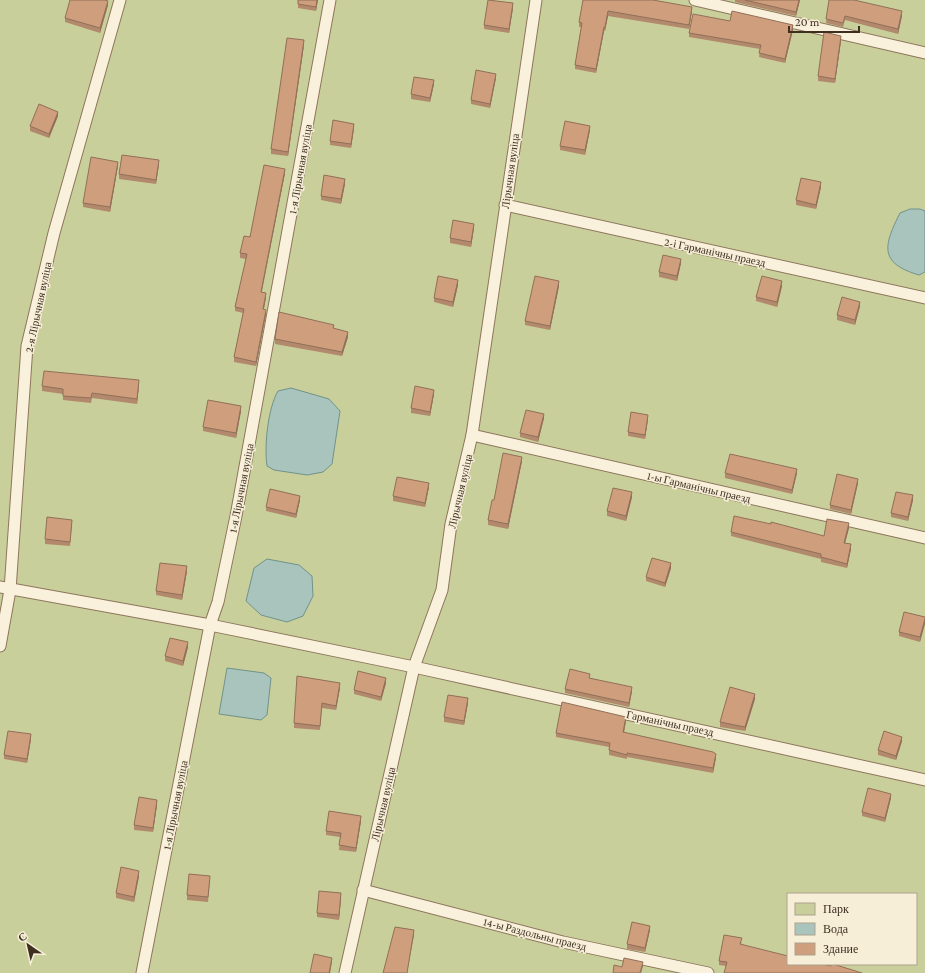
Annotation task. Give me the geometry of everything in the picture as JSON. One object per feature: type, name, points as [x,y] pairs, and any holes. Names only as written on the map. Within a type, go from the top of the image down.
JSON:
[{"type":"lane","name":"2-я Лірычная вуліца","points":[[0,646],[27,346],[54,233],[120,0]]},
{"type":"lane","name":"1-я Лірычная вуліца","points":[[142,973],[210,625],[218,602],[236,516],[330,0]]},
{"type":"lane","name":"Лірычная вуліца","points":[[346,973],[363,890],[414,667],[442,590],[451,524],[472,435],[536,0]]},
{"type":"lane","points":[[695,0],[925,53]]},
{"type":"lane","name":"2-і Гарманічны праезд","points":[[505,205],[925,298]]},
{"type":"lane","name":"1-ы Гарманічны праезд","points":[[472,435],[925,538]]},
{"type":"lane","name":"Гарманічны праезд","points":[[5,589],[210,625],[414,667],[925,780]]},
{"type":"lane","name":"14-ы Раздольны праезд","points":[[363,890],[563,942],[708,973]]},
{"type":"green space","points":[[0,0],[925,0],[925,973],[0,973]]},
{"type":"water","points":[[910,209],[920,209],[925,211],[925,272],[919,275],[896,265],[888,252],[890,234],[900,213]]},
{"type":"water","points":[[291,388],[329,399],[340,411],[332,464],[323,472],[307,475],[274,470],[267,466],[266,448],[269,417],[272,407],[278,391]]},
{"type":"water","points":[[267,559],[299,565],[312,576],[313,596],[303,616],[287,622],[261,615],[246,601],[254,568]]},
{"type":"water","points":[[227,668],[264,673],[271,678],[267,715],[261,720],[219,714]]},
{"type":"building","points":[[70,0],[108,1],[100,28],[65,18]]},
{"type":"building","points":[[298,0],[317,0],[316,7],[298,4]]},
{"type":"building","points":[[488,0],[513,3],[509,29],[484,25]]},
{"type":"building","points":[[583,0],[653,0],[692,7],[689,25],[608,11],[596,69],[575,65],[582,23],[579,22]]},
{"type":"building","points":[[745,0],[799,0],[796,12]]},
{"type":"building","points":[[829,0],[854,0],[902,11],[898,29],[845,16],[843,23],[826,19]]},
{"type":"building","points":[[732,11],[793,25],[785,59],[759,53],[761,45],[689,33],[693,14],[730,21]]},
{"type":"building","points":[[824,32],[841,36],[835,79],[818,76]]},
{"type":"building","points":[[287,38],[304,40],[288,152],[271,149]]},
{"type":"building","points":[[476,70],[496,74],[490,104],[471,100]]},
{"type":"building","points":[[414,77],[434,80],[430,98],[411,94]]},
{"type":"building","points":[[39,104],[58,112],[49,134],[30,126]]},
{"type":"building","points":[[333,120],[354,124],[351,144],[330,141]]},
{"type":"building","points":[[565,121],[590,126],[585,150],[560,146]]},
{"type":"building","points":[[122,155],[159,160],[156,180],[119,174]]},
{"type":"building","points":[[91,157],[118,162],[110,207],[83,203]]},
{"type":"building","points":[[264,165],[285,169],[261,292],[266,293],[263,309],[266,310],[256,362],[234,357],[244,309],[235,307],[247,254],[240,253],[244,236],[250,237]]},
{"type":"building","points":[[324,175],[345,179],[341,199],[321,196]]},
{"type":"building","points":[[801,178],[821,182],[816,205],[796,200]]},
{"type":"building","points":[[453,220],[474,224],[471,242],[450,238]]},
{"type":"building","points":[[663,255],[681,259],[677,276],[659,272]]},
{"type":"building","points":[[438,276],[458,280],[453,302],[434,298]]},
{"type":"building","points":[[535,276],[559,281],[550,326],[525,321]]},
{"type":"building","points":[[762,276],[782,281],[777,302],[756,297]]},
{"type":"building","points":[[842,297],[860,302],[855,320],[837,315]]},
{"type":"building","points":[[279,312],[334,325],[333,328],[348,332],[342,352],[275,339]]},
{"type":"building","points":[[44,371],[139,380],[137,399],[92,393],[91,398],[63,396],[63,389],[42,386]]},
{"type":"building","points":[[415,386],[434,390],[430,412],[411,408]]},
{"type":"building","points":[[208,400],[241,406],[236,433],[203,427]]},
{"type":"building","points":[[526,410],[544,414],[538,437],[520,433]]},
{"type":"building","points":[[631,412],[648,415],[645,435],[628,432]]},
{"type":"building","points":[[503,453],[522,457],[508,524],[488,520],[492,500],[494,500]]},
{"type":"building","points":[[730,454],[797,469],[792,490],[725,473]]},
{"type":"building","points":[[837,474],[858,479],[851,510],[830,505]]},
{"type":"building","points":[[397,477],[429,483],[425,503],[393,496]]},
{"type":"building","points":[[613,488],[632,492],[626,516],[607,511]]},
{"type":"building","points":[[270,489],[300,496],[296,514],[266,507]]},
{"type":"building","points":[[896,492],[913,495],[908,517],[891,513]]},
{"type":"building","points":[[734,516],[771,524],[771,522],[824,536],[827,519],[849,523],[844,543],[851,544],[847,564],[821,557],[821,554],[731,532]]},
{"type":"building","points":[[47,517],[72,520],[70,542],[45,539]]},
{"type":"building","points":[[652,558],[671,563],[665,583],[646,577]]},
{"type":"building","points":[[160,563],[187,566],[182,595],[156,591]]},
{"type":"building","points":[[904,612],[925,617],[920,637],[899,632]]},
{"type":"building","points":[[170,638],[188,642],[183,661],[165,656]]},
{"type":"building","points":[[570,669],[590,674],[589,678],[632,687],[629,703],[565,689]]},
{"type":"building","points":[[358,671],[386,678],[381,697],[354,690]]},
{"type":"building","points":[[297,676],[340,683],[336,706],[322,703],[320,726],[294,723]]},
{"type":"building","points":[[730,687],[755,694],[745,727],[720,722]]},
{"type":"building","points":[[448,695],[468,698],[464,721],[444,717]]},
{"type":"building","points":[[562,702],[626,717],[623,732],[713,752],[716,754],[713,768],[627,753],[627,755],[609,750],[610,743],[556,733]]},
{"type":"building","points":[[8,731],[31,734],[27,759],[4,755]]},
{"type":"building","points":[[884,731],[902,737],[896,756],[878,750]]},
{"type":"building","points":[[868,788],[891,794],[885,818],[862,812]]},
{"type":"building","points":[[139,797],[157,800],[153,828],[134,825]]},
{"type":"building","points":[[329,811],[361,816],[356,848],[339,845],[341,833],[326,831]]},
{"type":"building","points":[[121,867],[139,871],[134,897],[116,893]]},
{"type":"building","points":[[189,874],[210,876],[208,897],[187,895]]},
{"type":"building","points":[[319,891],[341,893],[339,915],[317,913]]},
{"type":"building","points":[[632,922],[650,926],[645,948],[627,944]]},
{"type":"building","points":[[395,927],[414,930],[407,973],[383,973]]},
{"type":"building","points":[[724,935],[742,938],[740,944],[787,956],[787,965],[836,965],[862,973],[724,973],[727,962],[719,961]]},
{"type":"building","points":[[314,954],[332,958],[329,973],[310,973]]},
{"type":"building","points":[[624,958],[643,962],[640,973],[613,973],[614,965],[622,967]]}]
